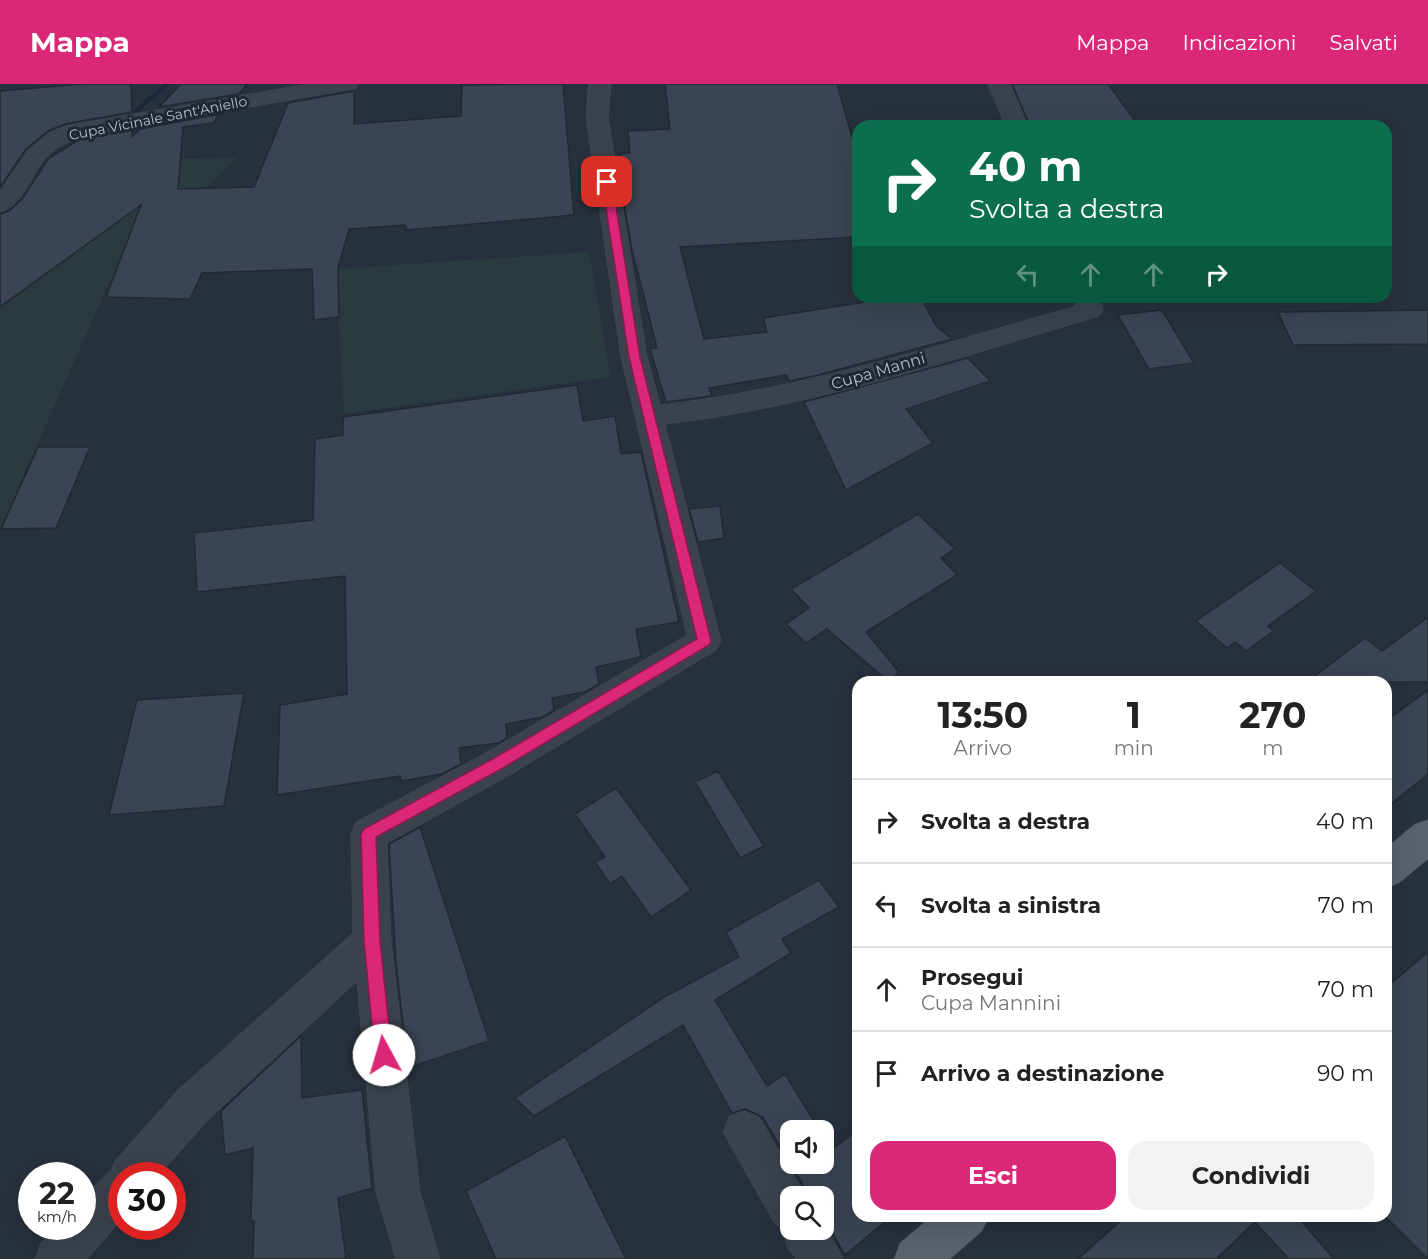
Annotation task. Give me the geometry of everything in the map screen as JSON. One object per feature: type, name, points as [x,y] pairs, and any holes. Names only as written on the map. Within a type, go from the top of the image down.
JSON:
[{"type":"main road","points":[[1392,866],[1428,836]]},
{"type":"main road","points":[[916,1259],[960,1222]]},
{"type":"street","name":"Cupa Vicinale Sant'Aniello","points":[[0,205],[37,152],[52,139],[73,131],[347,84]]},
{"type":"street","points":[[418,1259],[398,1192],[372,941],[369,834],[496,765],[705,641],[634,357],[597,117],[600,84]]},
{"type":"street","points":[[999,84],[1014,120]]},
{"type":"street","name":"Cupa Manni","points":[[649,416],[728,407],[828,386],[1090,310],[1088,303]]},
{"type":"street","points":[[142,1162],[193,1105],[372,941]]},
{"type":"street","points":[[744,1132],[780,1192]]},
{"type":"street","points":[[57,1259],[108,1202]]},
{"type":"street","points":[[809,1240],[821,1259]]},
{"type":"shaded area","points":[[237,158],[109,283],[0,529],[0,304],[180,177],[181,159]]},
{"type":"shaded area","points":[[589,252],[611,377],[344,414],[336,269]]},
{"type":"building","points":[[82,84],[131,84],[132,112],[65,124],[48,131],[26,149],[0,187],[0,91]]},
{"type":"building","points":[[181,84],[247,84],[239,94],[159,107]]},
{"type":"building","points":[[563,84],[574,215],[407,230],[405,225],[349,229],[338,268],[339,317],[314,320],[312,269],[202,273],[190,299],[106,297],[141,205],[0,307],[0,214],[9,211],[22,199],[49,158],[80,139],[132,130],[132,137],[140,129],[220,114],[213,123],[183,127],[178,189],[254,187],[288,103],[354,91],[354,124],[461,116],[462,85]]},
{"type":"building","points":[[665,84],[837,84],[852,137],[852,237],[680,247],[704,339],[767,332],[763,318],[859,303],[924,303],[936,326],[952,339],[818,375],[790,381],[786,375],[709,388],[712,396],[666,402],[650,349],[657,348],[632,250],[625,210],[621,153],[630,153],[628,131],[670,129]]},
{"type":"building","points":[[1012,84],[1108,84],[1135,120],[1027,120]]},
{"type":"building","points":[[1162,310],[1194,363],[1149,369],[1118,315]]},
{"type":"building","points":[[1428,310],[1428,344],[1293,345],[1278,312]]},
{"type":"building","points":[[968,358],[990,381],[906,409],[933,443],[846,490],[804,402]]},
{"type":"building","points":[[577,385],[583,421],[615,416],[621,454],[641,452],[679,622],[636,629],[641,657],[596,667],[599,684],[585,692],[552,698],[554,710],[543,717],[506,724],[507,738],[499,743],[459,748],[461,764],[442,774],[402,781],[400,776],[277,795],[280,705],[347,694],[345,576],[197,592],[194,533],[313,520],[315,439],[343,435],[343,417]]},
{"type":"building","points":[[38,447],[90,447],[56,528],[1,529]]},
{"type":"building","points":[[720,506],[724,538],[698,542],[689,509]]},
{"type":"building","points":[[918,514],[955,549],[941,558],[957,575],[866,632],[899,672],[895,676],[882,676],[827,629],[806,643],[786,624],[809,608],[791,589]]},
{"type":"building","points":[[1280,563],[1316,591],[1268,626],[1274,631],[1246,651],[1235,642],[1227,648],[1196,621]]},
{"type":"building","points":[[1428,617],[1428,682],[1392,682],[1392,676],[1315,676],[1365,638],[1382,651]]},
{"type":"building","points":[[1428,690],[1428,774],[1392,803],[1392,717]]},
{"type":"building","points":[[244,693],[224,806],[109,815],[137,700]]},
{"type":"building","points":[[718,771],[764,846],[740,858],[695,782]]},
{"type":"building","points":[[616,788],[691,890],[651,917],[622,876],[610,884],[595,862],[605,857],[575,814]]},
{"type":"building","points":[[420,827],[489,1041],[408,1068],[396,963],[389,844]]},
{"type":"building","points":[[819,880],[839,907],[782,939],[791,953],[715,1000],[767,1086],[785,1074],[813,1120],[780,1120],[780,1147],[763,1117],[745,1109],[732,1113],[683,1025],[534,1116],[515,1098],[666,996],[739,957],[726,932]]},
{"type":"building","points":[[1428,952],[1428,1259],[1391,1222],[1392,983]]},
{"type":"building","points":[[301,1036],[302,1098],[362,1090],[372,1188],[338,1198],[346,1259],[253,1259],[254,1221],[251,1222],[253,1148],[225,1155],[221,1111]]},
{"type":"building","points":[[852,1134],[852,1222],[885,1222],[845,1255],[834,1236],[834,1186],[804,1186],[797,1174],[834,1174],[834,1148]]},
{"type":"building","points":[[565,1136],[626,1259],[496,1259],[466,1191]]},
{"type":"building","points":[[1119,1222],[1255,1222],[1216,1259],[1078,1259]]},
{"type":"building","points":[[1255,1222],[1302,1222],[1334,1259],[1289,1259]]},
{"type":"waterway","points":[[136,111],[168,84]]},
{"type":"route","points":[[384,1055],[372,941],[369,834],[496,765],[705,641],[634,357],[607,182]]}]
